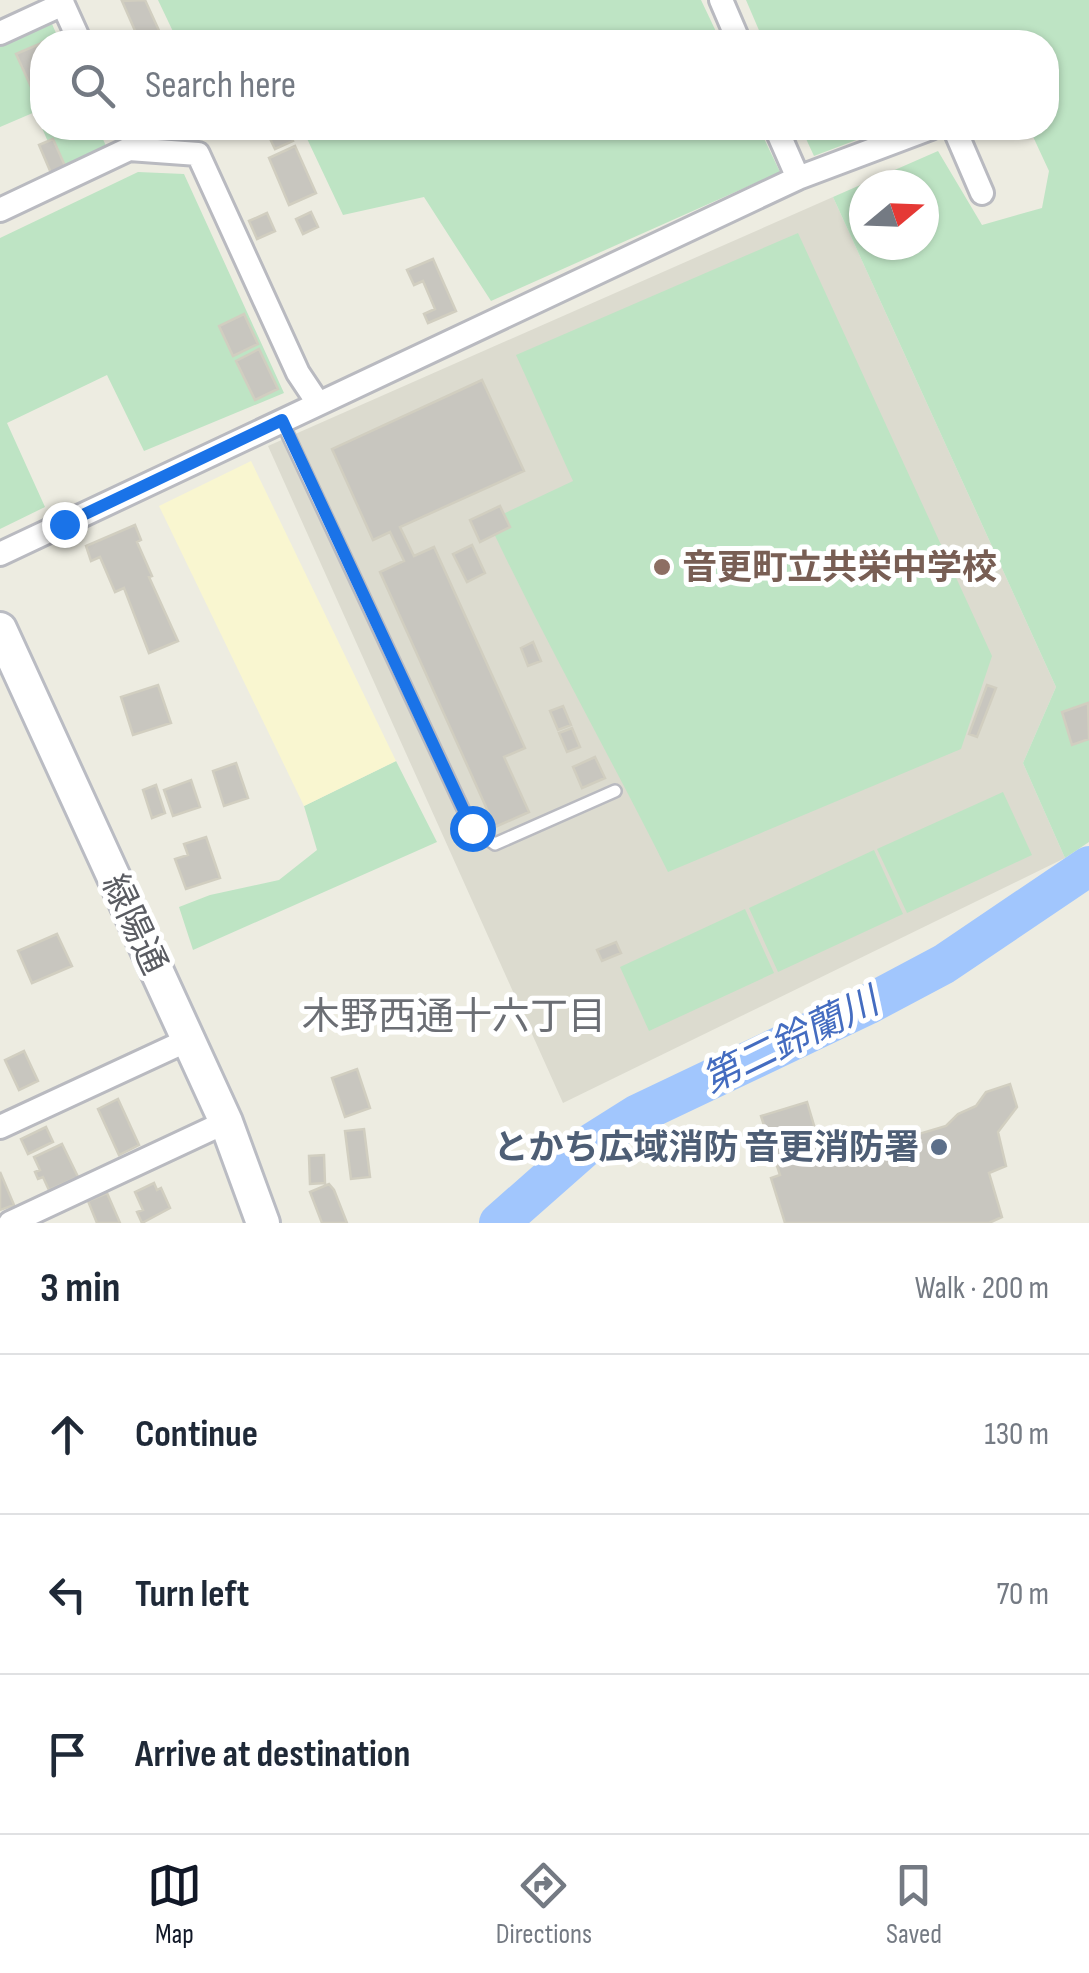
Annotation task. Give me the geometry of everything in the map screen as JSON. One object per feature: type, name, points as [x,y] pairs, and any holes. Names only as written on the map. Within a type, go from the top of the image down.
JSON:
[{"type":"street","points":[[720,0],[734,30]]},
{"type":"street","points":[[0,33],[62,2],[75,30]]},
{"type":"street","points":[[0,210],[121,140]]},
{"type":"street","points":[[133,140],[198,154],[298,374],[318,403]]},
{"type":"street","points":[[781,140],[798,178]]},
{"type":"street","points":[[0,554],[798,178],[899,140]]},
{"type":"street","points":[[959,140],[982,193]]},
{"type":"street","name":"緑陽通","points":[[0,629],[226,1122],[263,1223]]},
{"type":"street","points":[[0,1126],[188,1040]]},
{"type":"street","points":[[10,1223],[226,1122]]},
{"type":"lane","points":[[282,420],[472,828],[495,844],[615,791]]},
{"type":"shaded area","name":"音更町立共栄中学校","points":[[833,197],[849,232],[849,260],[862,260],[1056,687],[1023,763],[1065,858],[563,1103],[268,446]]},
{"type":"green space","points":[[158,0],[701,0],[715,30],[172,30]]},
{"type":"green space","points":[[746,0],[1089,0],[1089,842],[1065,858],[1023,763],[1056,687],[862,260],[939,260],[939,170],[895,170],[938,151],[982,225],[1042,208],[1049,171],[1035,140],[1059,140],[1059,30],[759,30]]},
{"type":"green space","points":[[30,34],[30,114],[0,127],[0,47]]},
{"type":"green space","points":[[47,140],[103,140],[106,146],[59,167]]},
{"type":"green space","points":[[308,140],[765,140],[780,172],[491,301],[424,197],[343,215]]},
{"type":"green space","points":[[807,140],[856,140],[814,156]]},
{"type":"green space","points":[[138,172],[184,174],[284,393],[144,451],[107,375],[7,423],[45,507],[0,529],[0,238]]},
{"type":"green space","points":[[849,190],[849,232],[833,197]]},
{"type":"green space","points":[[798,233],[992,656],[961,749],[668,872],[488,521],[573,481],[516,355]]},
{"type":"green space","points":[[396,761],[437,842],[193,950],[179,907],[210,895],[279,880],[317,850],[304,806]]},
{"type":"green space","points":[[1003,792],[1032,855],[907,913],[877,849]]},
{"type":"green space","points":[[874,850],[903,914],[778,972],[749,908]]},
{"type":"green space","points":[[745,909],[774,973],[649,1031],[620,967]]},
{"type":"sand","points":[[251,461],[396,761],[304,806],[159,506]]},
{"type":"building","points":[[145,0],[159,30],[135,30],[122,1]]},
{"type":"building","points":[[30,48],[30,85],[16,54]]},
{"type":"building","points":[[53,140],[65,166],[51,173],[39,145]]},
{"type":"building","points":[[271,140],[293,141],[275,149]]},
{"type":"building","points":[[295,146],[316,193],[289,205],[269,158]]},
{"type":"building","points":[[311,212],[318,227],[303,234],[296,219]]},
{"type":"building","points":[[267,213],[275,231],[257,239],[249,221]]},
{"type":"building","points":[[433,259],[456,311],[428,323],[424,314],[435,309],[423,281],[414,285],[407,270]]},
{"type":"building","points":[[244,314],[258,344],[233,356],[219,326]]},
{"type":"building","points":[[259,349],[278,389],[255,400],[236,361]]},
{"type":"building","points":[[482,380],[524,471],[400,527],[414,556],[434,547],[525,748],[504,757],[529,812],[495,827],[380,572],[404,561],[390,532],[373,540],[332,449]]},
{"type":"building","points":[[500,506],[510,527],[480,542],[470,520]]},
{"type":"building","points":[[135,525],[141,540],[137,542],[152,576],[149,577],[178,641],[149,653],[124,588],[115,592],[100,557],[91,561],[86,546]]},
{"type":"building","points":[[472,545],[485,573],[467,582],[453,554]]},
{"type":"building","points":[[533,642],[541,661],[528,666],[521,648]]},
{"type":"building","points":[[158,685],[171,723],[133,735],[121,697]]},
{"type":"building","points":[[987,685],[996,688],[977,737],[969,734]]},
{"type":"building","points":[[1088,703],[1089,739],[1072,745],[1062,712]]},
{"type":"building","points":[[563,706],[571,725],[558,730],[550,711]]},
{"type":"building","points":[[572,728],[580,747],[567,752],[559,733]]},
{"type":"building","points":[[595,757],[605,778],[582,788],[573,767]]},
{"type":"building","points":[[236,763],[248,798],[224,806],[213,771]]},
{"type":"building","points":[[191,780],[200,807],[173,816],[164,790]]},
{"type":"building","points":[[156,785],[165,813],[152,818],[143,790]]},
{"type":"building","points":[[206,837],[220,878],[186,889],[175,859],[188,855],[184,844]]},
{"type":"building","points":[[57,934],[72,966],[32,983],[18,951]]},
{"type":"building","points":[[616,942],[621,953],[602,961],[597,950]]},
{"type":"building","points":[[24,1051],[38,1081],[19,1090],[5,1060]]},
{"type":"building","points":[[357,1069],[370,1108],[345,1117],[332,1078]]},
{"type":"building","name":"とかち広域消防 音更消防署","points":[[1010,1084],[1017,1107],[998,1132],[1006,1166],[989,1173],[1002,1217],[989,1223],[785,1223],[771,1178],[780,1175],[761,1116],[807,1102],[825,1162],[946,1126],[958,1114],[976,1106],[986,1092]]},
{"type":"building","points":[[118,1099],[139,1145],[119,1155],[98,1109]]},
{"type":"building","points":[[46,1127],[53,1142],[28,1154],[21,1139]]},
{"type":"building","points":[[364,1129],[370,1177],[351,1179],[345,1131]]},
{"type":"building","points":[[62,1144],[78,1177],[49,1190],[43,1177],[38,1179],[35,1172],[40,1170],[34,1157]]},
{"type":"building","points":[[324,1155],[325,1183],[310,1184],[309,1156]]},
{"type":"building","points":[[0,1172],[14,1205],[0,1210]]},
{"type":"building","points":[[154,1183],[157,1190],[161,1188],[170,1208],[142,1223],[137,1212],[143,1210],[135,1192]]},
{"type":"building","points":[[329,1184],[347,1223],[322,1223],[310,1192]]},
{"type":"building","points":[[107,1193],[120,1223],[97,1223],[88,1201]]},
{"type":"waterway","name":"第二鈴蘭川","points":[[499,1223],[584,1148],[638,1114],[944,964],[1089,866]]},
{"type":"place","name":"音更町立共栄中学校","points":[[662,567]]},
{"type":"place","name":"とかち広域消防 音更消防署","points":[[939,1147]]},
{"type":"district","name":"木野西通十六丁目","points":[[454,1016]]},
{"type":"route","points":[[64,524],[282,420],[472,828]]}]
